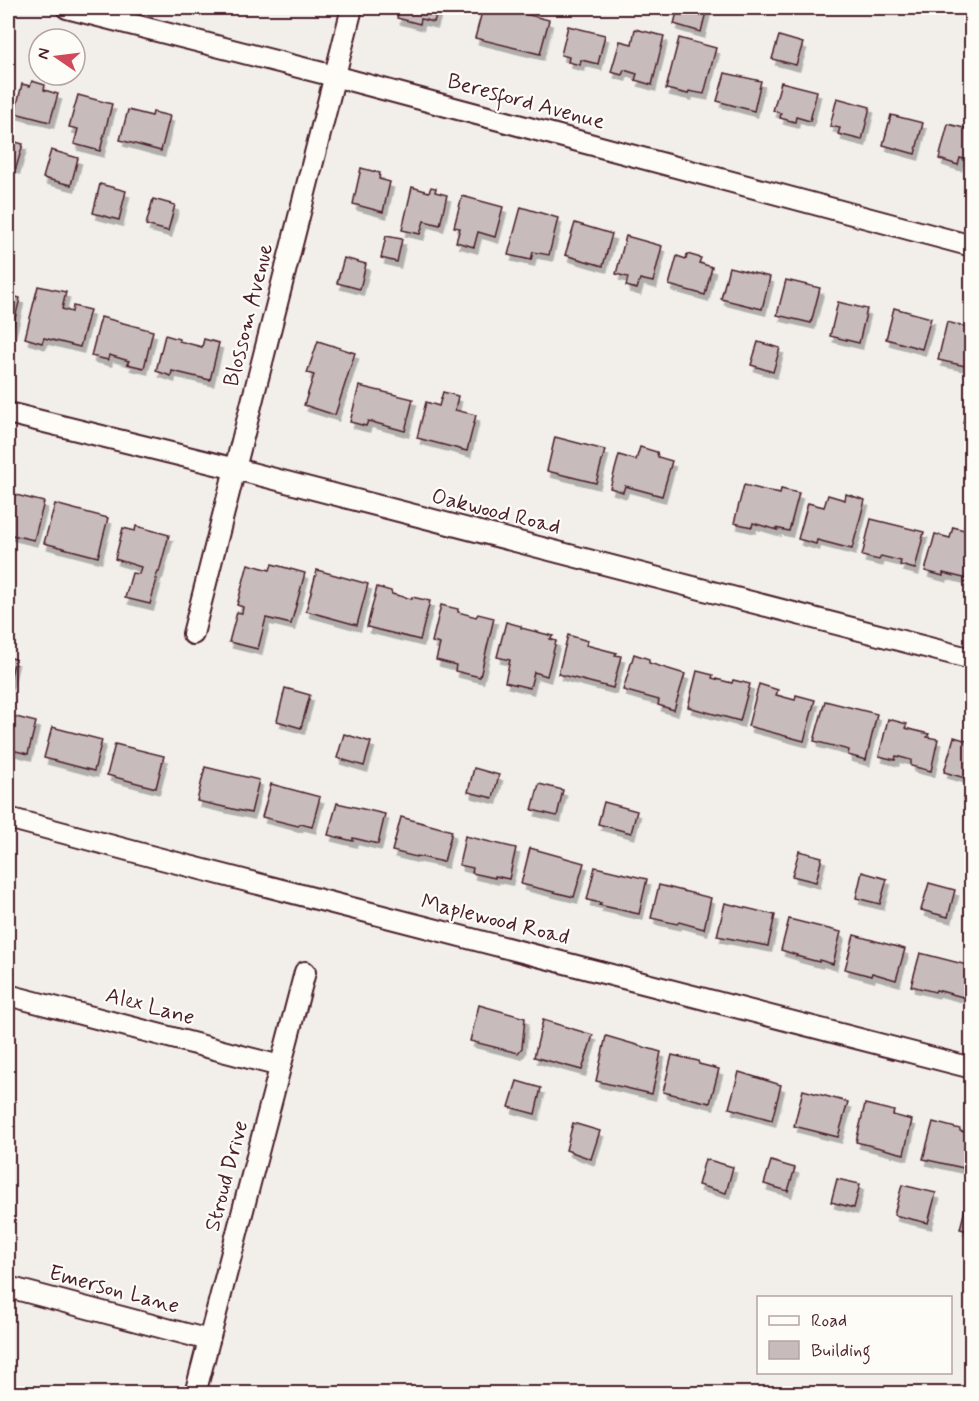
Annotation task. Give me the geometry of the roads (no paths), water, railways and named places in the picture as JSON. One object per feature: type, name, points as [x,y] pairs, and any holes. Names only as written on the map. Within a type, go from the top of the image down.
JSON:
[{"type":"street","name":"Beresford Avenue","points":[[67,8],[334,76],[972,246]]},
{"type":"street","name":"Blossom Avenue","points":[[193,634],[352,8]]},
{"type":"street","name":"Oakwood Road","points":[[8,412],[972,659]]},
{"type":"street","name":"Maplewood Road","points":[[8,818],[972,1068]]},
{"type":"street","name":"Stroud Drive","points":[[195,1394],[305,972]]},
{"type":"street","name":"Alex Lane","points":[[8,995],[280,1066]]},
{"type":"street","name":"Emerson Lane","points":[[8,1287],[208,1340]]}]
